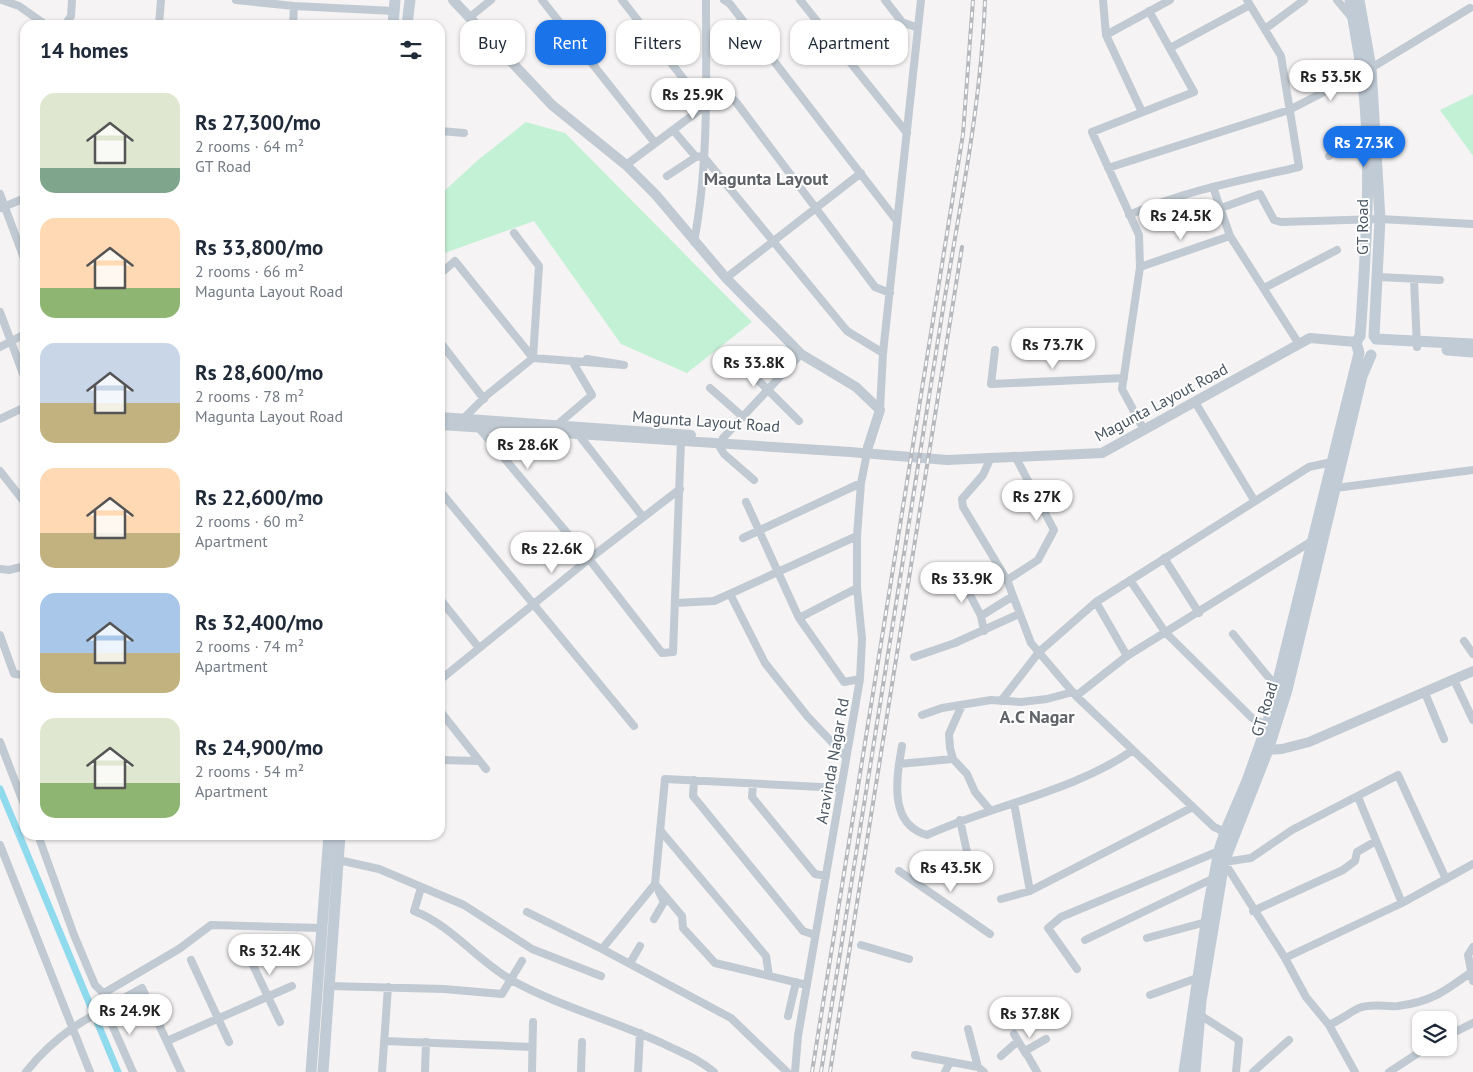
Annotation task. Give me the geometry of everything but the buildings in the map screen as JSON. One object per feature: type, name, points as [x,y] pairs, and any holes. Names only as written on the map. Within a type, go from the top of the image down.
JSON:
[{"type":"main road","points":[[408,20],[410,0]]},
{"type":"main road","points":[[1184,1072],[1206,922],[1220,851],[1225,832],[1247,781],[1267,725],[1312,541],[1331,487],[1332,462],[1358,344],[1374,219],[1366,136],[1366,70],[1350,0]]},
{"type":"main road","name":"GT Road","points":[[1195,1072],[1200,1015],[1224,862],[1268,750],[1287,690],[1331,487],[1362,376],[1375,344],[1378,277],[1366,70],[1359,0]]},
{"type":"main road","points":[[394,20],[395,5]]},
{"type":"main road","points":[[1358,344],[1367,334],[1375,344]]},
{"type":"main road","points":[[1358,344],[1365,356],[1375,344]]},
{"type":"main road","points":[[1375,344],[1473,344]]},
{"type":"main road","points":[[1417,344],[1473,352]]},
{"type":"main road","points":[[323,1072],[329,986],[333,859],[330,840]]},
{"type":"main road","points":[[311,1072],[322,928],[333,859],[339,840]]},
{"type":"street","points":[[2,0],[19,6],[39,20]]},
{"type":"street","points":[[68,20],[71,16],[72,0]]},
{"type":"street","points":[[159,20],[161,0]]},
{"type":"street","points":[[236,0],[298,4],[395,5]]},
{"type":"street","points":[[453,0],[552,105],[626,165],[656,195],[726,278],[801,354],[856,387],[880,410]]},
{"type":"street","points":[[470,17],[491,0]]},
{"type":"street","points":[[542,0],[656,142]]},
{"type":"street","points":[[622,0],[694,91],[706,86],[722,88],[736,102],[817,207],[875,287],[890,293]]},
{"type":"street","points":[[694,242],[699,216],[699,156],[706,86],[706,0]]},
{"type":"street","points":[[724,0],[730,4],[897,221]]},
{"type":"street","points":[[885,0],[902,22],[918,28]]},
{"type":"street","points":[[868,450],[880,410],[883,352],[921,0]]},
{"type":"street","points":[[1103,0],[1106,35],[1142,112]]},
{"type":"street","points":[[1106,35],[1170,0]]},
{"type":"street","points":[[1265,29],[1304,0]]},
{"type":"street","points":[[1337,0],[1353,18]]},
{"type":"street","points":[[804,2],[907,133]]},
{"type":"street","points":[[1129,215],[1153,204],[1213,187],[1299,167],[1281,56],[1249,2],[1170,48]]},
{"type":"street","points":[[294,20],[298,4]]},
{"type":"street","points":[[1108,168],[1289,110],[1366,70],[1470,8]]},
{"type":"street","points":[[1144,430],[1122,389],[1140,267],[1140,235],[1129,215],[1092,132],[1194,92],[1149,11]]},
{"type":"street","points":[[626,165],[705,106]]},
{"type":"street","points":[[673,130],[699,156],[774,240],[847,331],[883,352]]},
{"type":"street","points":[[445,131],[464,133]]},
{"type":"street","points":[[1330,156],[1352,139],[1366,136]]},
{"type":"street","points":[[666,176],[699,156]]},
{"type":"street","points":[[726,278],[861,173]]},
{"type":"street","points":[[1213,187],[1230,236],[1299,344]]},
{"type":"street","points":[[0,194],[2,207],[20,249]]},
{"type":"street","points":[[1221,208],[1260,194],[1274,220],[1374,219],[1473,224]]},
{"type":"street","points":[[2,207],[20,200]]},
{"type":"street","points":[[514,233],[539,266],[533,358]]},
{"type":"street","points":[[1140,267],[1230,236]]},
{"type":"street","points":[[1264,288],[1337,250]]},
{"type":"street","points":[[445,270],[455,262],[533,358]]},
{"type":"street","points":[[1378,277],[1440,280]]},
{"type":"street","points":[[1414,280],[1417,344]]},
{"type":"street","points":[[0,312],[20,365]]},
{"type":"street","points":[[0,347],[20,336]]},
{"type":"street","name":"Magunta Layout Road","points":[[445,417],[557,425],[721,441],[950,454],[969,458],[1102,454],[1310,338],[1358,344]]},
{"type":"street","points":[[445,348],[484,399]]},
{"type":"street","points":[[995,350],[991,384],[1124,378]]},
{"type":"street","points":[[754,480],[724,454],[721,441],[801,354]]},
{"type":"street","points":[[464,418],[533,358],[624,365],[587,359]]},
{"type":"street","points":[[737,359],[799,420]]},
{"type":"street","points":[[557,425],[592,394],[572,361]]},
{"type":"street","points":[[710,388],[743,417]]},
{"type":"street","points":[[1196,402],[1254,500]]},
{"type":"street","points":[[0,419],[20,409]]},
{"type":"street","name":"Magunta Layout Road","points":[[445,425],[681,441],[721,441]]},
{"type":"street","points":[[478,427],[589,558],[662,653],[673,652],[681,441]]},
{"type":"street","points":[[578,434],[643,517]]},
{"type":"street","name":"Aravinda Nagar Rd","points":[[795,1072],[798,1036],[860,679],[862,639],[857,588],[857,536],[861,483],[868,450]]},
{"type":"street","points":[[1007,580],[1038,560],[1054,530],[1015,456]]},
{"type":"street","points":[[991,457],[983,475],[965,495],[962,502],[965,511],[1007,580],[1031,643],[1074,694],[1214,827],[1225,832]]},
{"type":"street","points":[[1002,701],[1039,652],[1096,602],[1254,500],[1309,467],[1332,462]]},
{"type":"street","points":[[0,470],[20,496]]},
{"type":"street","points":[[1331,487],[1473,470]]},
{"type":"street","points":[[743,538],[861,483]]},
{"type":"street","points":[[445,676],[589,558],[680,489]]},
{"type":"street","points":[[445,497],[634,726]]},
{"type":"street","points":[[746,502],[799,618],[844,682],[860,679]]},
{"type":"street","points":[[674,603],[704,603],[730,594],[857,536]]},
{"type":"street","points":[[922,715],[991,700],[1047,699],[1074,694],[1127,656],[1312,541]]},
{"type":"street","points":[[1164,558],[1198,612]]},
{"type":"street","points":[[0,568],[20,569]]},
{"type":"street","points":[[958,572],[981,616],[984,631]]},
{"type":"street","points":[[1130,580],[1165,632],[1252,718],[1267,725]]},
{"type":"street","points":[[799,618],[857,588]]},
{"type":"street","points":[[730,594],[764,663],[808,717],[846,757]]},
{"type":"street","points":[[981,616],[1013,596]]},
{"type":"street","points":[[1096,602],[1127,656]]},
{"type":"street","points":[[445,605],[480,648]]},
{"type":"street","points":[[914,657],[984,631],[1019,614]]},
{"type":"street","points":[[1233,634],[1270,679],[1278,684]]},
{"type":"street","points":[[0,635],[14,674],[20,675]]},
{"type":"street","points":[[1464,641],[1473,654]]},
{"type":"street","points":[[1268,750],[1282,749],[1309,742],[1473,671]]},
{"type":"street","points":[[1454,680],[1473,720]]},
{"type":"street","points":[[1425,693],[1444,739]]},
{"type":"street","points":[[962,705],[949,734],[953,758],[967,774],[975,792],[990,810]]},
{"type":"street","points":[[445,717],[486,769]]},
{"type":"street","points":[[0,742],[20,794]]},
{"type":"street","points":[[902,746],[899,764],[898,798],[902,814],[913,831],[928,835],[960,820],[1014,803],[1110,766],[1133,750]]},
{"type":"street","points":[[899,764],[953,758]]},
{"type":"street","points":[[445,760],[480,761]]},
{"type":"street","points":[[1355,1072],[1329,1025],[1306,997],[1285,958],[1253,911],[1224,862],[1251,858],[1292,830],[1398,775],[1446,879]]},
{"type":"street","points":[[654,919],[664,902],[655,884],[665,779],[841,788]]},
{"type":"street","points":[[694,780],[693,796],[803,931],[815,936]]},
{"type":"street","points":[[753,784],[752,797],[815,874],[826,876]]},
{"type":"street","points":[[1358,797],[1402,903]]},
{"type":"street","points":[[1014,803],[1030,890]]},
{"type":"street","points":[[1001,899],[1030,890],[1193,806]]},
{"type":"street","points":[[960,820],[972,876]]},
{"type":"street","points":[[660,830],[766,956],[769,976]]},
{"type":"street","points":[[40,840],[74,936],[95,985],[114,1004]]},
{"type":"street","points":[[1253,911],[1343,870],[1355,861],[1357,852],[1376,841]]},
{"type":"street","points":[[0,845],[73,1026],[87,1070]]},
{"type":"street","points":[[1077,969],[1048,928],[1061,917],[1220,851]]},
{"type":"street","points":[[333,859],[379,869],[464,905],[532,949],[601,976]]},
{"type":"street","points":[[1285,958],[1402,903],[1473,864]]},
{"type":"street","points":[[899,871],[990,934]]},
{"type":"street","points":[[1085,940],[1214,878]]},
{"type":"street","points":[[602,949],[655,884]]},
{"type":"street","points":[[655,884],[682,916],[684,928],[715,963],[807,984]]},
{"type":"street","points":[[421,888],[414,911],[432,918],[511,980],[540,994],[640,1033],[702,1062],[714,1072]]},
{"type":"street","points":[[527,912],[630,963],[731,1018],[787,1072]]},
{"type":"street","points":[[1146,938],[1206,922]]},
{"type":"street","points":[[104,993],[179,949],[211,925],[322,928]]},
{"type":"street","points":[[241,940],[280,1022]]},
{"type":"street","points":[[861,945],[909,959]]},
{"type":"street","points":[[630,963],[640,946]]},
{"type":"street","points":[[1329,1025],[1365,1007],[1396,1006],[1439,996],[1472,977],[1468,955],[1473,948]]},
{"type":"street","points":[[191,960],[229,1042]]},
{"type":"street","points":[[329,986],[444,989],[502,994],[522,961]]},
{"type":"street","points":[[1150,996],[1197,978]]},
{"type":"street","points":[[788,1016],[796,982]]},
{"type":"street","points":[[167,1041],[292,986]]},
{"type":"street","points":[[382,1072],[388,987]]},
{"type":"street","points":[[26,1072],[42,1052],[73,1026],[142,988],[181,1072]]},
{"type":"street","points":[[105,1009],[133,1072]]},
{"type":"street","points":[[1200,1015],[1239,1040],[1236,1072]]},
{"type":"street","points":[[532,1072],[533,1022]]},
{"type":"street","points":[[1457,1031],[1473,1023]]},
{"type":"street","points":[[968,1029],[981,1070]]},
{"type":"street","points":[[638,1072],[640,1033]]},
{"type":"street","points":[[1001,1056],[1016,1038],[1037,1072]]},
{"type":"street","points":[[1027,1056],[1025,1051],[1046,1039]]},
{"type":"street","points":[[384,1040],[532,1047]]},
{"type":"street","points":[[1253,1072],[1289,1040]]},
{"type":"street","points":[[425,1072],[426,1042]]},
{"type":"street","points":[[582,1042],[582,1072]]},
{"type":"street","points":[[915,1054],[981,1070]]},
{"type":"street","points":[[1389,1072],[1414,1056]]},
{"type":"street","points":[[944,1072],[950,1062]]},
{"type":"green space","points":[[1473,94],[1473,156],[1440,110]]},
{"type":"green space","points":[[526,122],[565,133],[752,322],[687,373],[621,344],[534,221],[445,253],[445,190],[478,160]]},
{"type":"waterway","points":[[0,789],[20,837]]},
{"type":"waterway","points":[[21,840],[118,1072]]},
{"type":"railway","points":[[812,1072],[963,134],[973,0]]},
{"type":"railway","points":[[821,1072],[967,168],[979,84],[985,0]]},
{"type":"railway","points":[[830,1072],[962,247]]},
{"type":"district","name":"Magunta Layout","points":[[766,179]]},
{"type":"district","name":"A.C Nagar","points":[[1037,717]]}]
